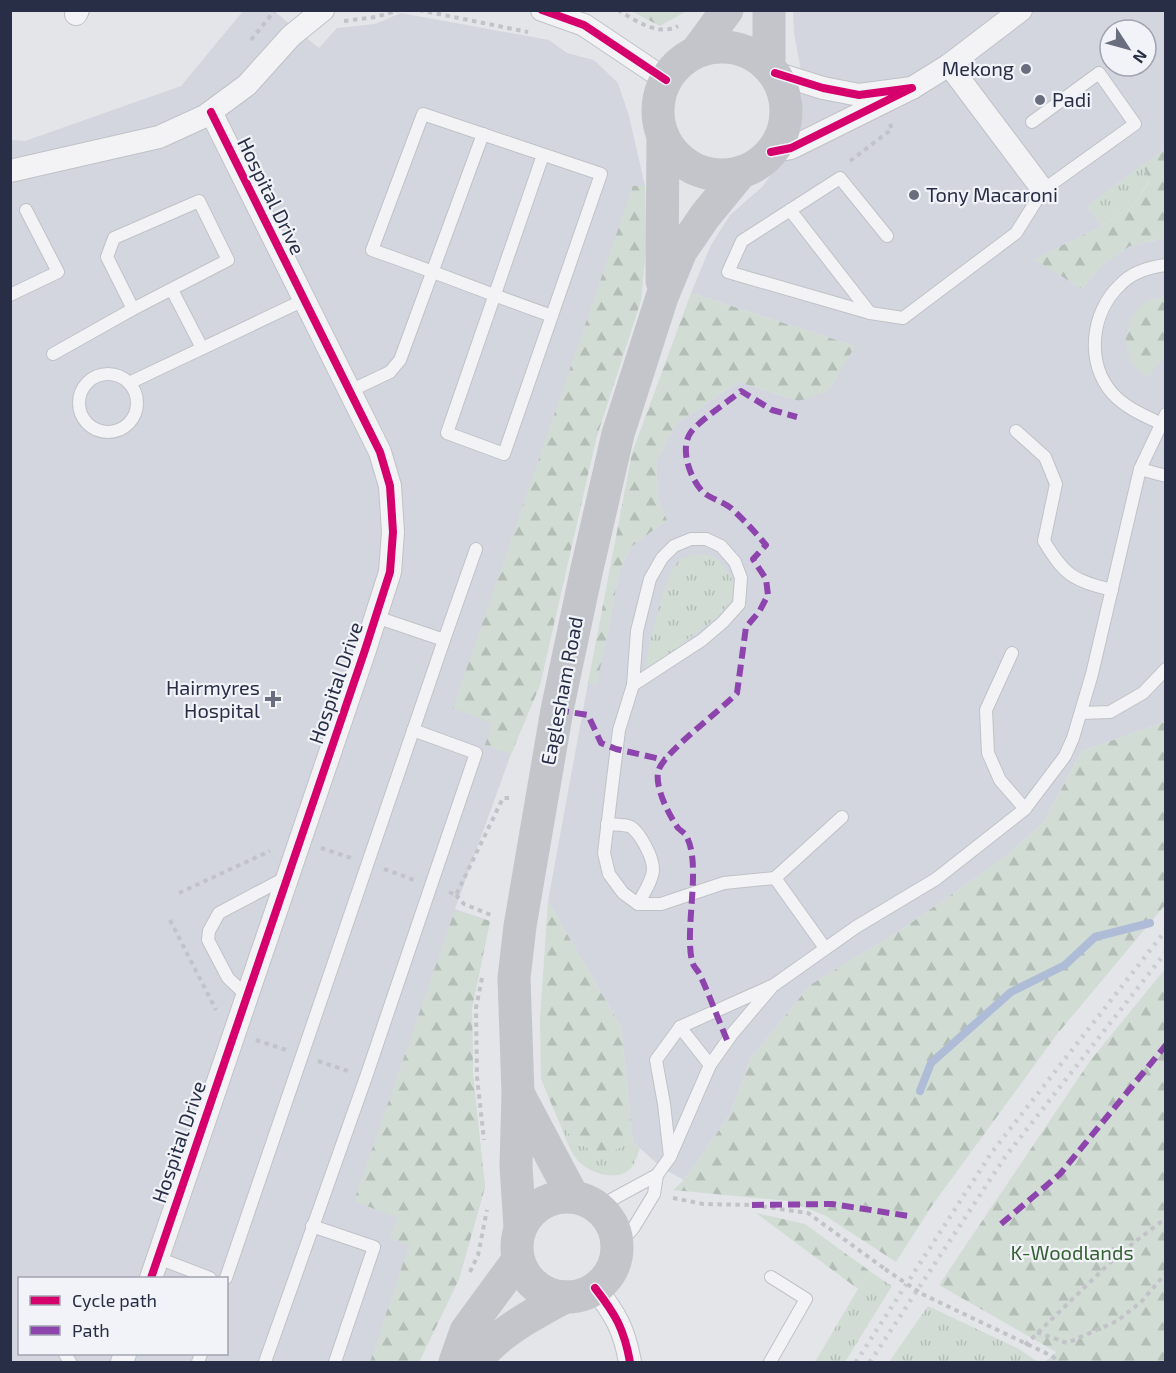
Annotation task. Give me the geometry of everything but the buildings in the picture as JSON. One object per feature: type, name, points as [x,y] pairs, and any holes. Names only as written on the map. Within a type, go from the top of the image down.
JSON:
[{"type":"main road","points":[[697,51],[718,46],[739,49],[759,58],[772,70],[784,94],[786,116],[781,137],[771,152],[758,164],[741,172],[724,175],[706,172],[688,165],[674,152],[663,136],[659,117],[659,98],[666,80],[679,63],[697,51],[727,10]]},
{"type":"main road","points":[[769,10],[772,70]]},
{"type":"main road","name":"Eaglesham Road","points":[[662,297],[663,136]]},
{"type":"main road","name":"Eaglesham Road","points":[[519,1244],[516,1166],[518,1093],[513,978],[557,710],[618,434],[662,297],[681,251],[705,216],[741,172]]},
{"type":"main road","name":"Eaglesham Road","points":[[518,1093],[585,1202]]},
{"type":"main road","points":[[455,1362],[466,1331],[519,1244],[529,1214],[541,1204],[555,1198],[585,1202],[608,1218],[615,1232],[617,1248],[615,1263],[607,1277],[580,1293],[519,1322],[475,1362]]},
{"type":"main road","points":[[519,1244],[525,1274],[536,1286],[550,1294],[580,1293]]},
{"type":"street","points":[[10,171],[159,137],[211,112],[247,85],[291,36],[302,10]]},
{"type":"street","points":[[542,10],[584,24],[666,80]]},
{"type":"street","points":[[771,152],[791,148],[912,88],[949,64],[1021,10]]},
{"type":"street","points":[[291,36],[331,16]]},
{"type":"street","points":[[949,64],[1043,190]]},
{"type":"street","points":[[772,70],[823,88],[859,95],[912,88]]},
{"type":"street","name":"Hospital Drive","points":[[154,1268],[376,617],[390,572],[393,532],[390,486],[380,452],[211,112]]},
{"type":"street","points":[[580,1293],[610,1308],[625,1336],[630,1362]]},
{"type":"lane","points":[[887,236],[840,178],[742,241],[728,272],[870,313],[903,318],[1016,233],[1043,190],[1135,124],[1099,73],[1032,122]]},
{"type":"lane","points":[[543,155],[494,295],[447,433],[504,454],[552,316],[601,174],[423,114],[372,250],[433,272],[494,295],[552,316]]},
{"type":"lane","points":[[350,392],[390,372],[400,360],[483,134]]},
{"type":"lane","points":[[53,354],[228,260],[199,201],[114,238],[107,257],[133,309]]},
{"type":"lane","points":[[10,295],[57,272],[26,210]]},
{"type":"lane","points":[[790,210],[870,313]]},
{"type":"lane","points":[[670,1157],[656,1060],[680,1028],[774,985],[856,927],[936,879],[1025,809],[1065,756],[1081,713],[1140,469],[1163,418],[1130,408],[1112,393],[1100,372],[1094,349],[1096,325],[1105,302],[1120,284],[1141,271],[1166,265]]},
{"type":"lane","points":[[172,290],[202,348]]},
{"type":"lane","points":[[129,383],[304,300]]},
{"type":"lane","points":[[104,374],[122,377],[129,383],[135,391],[137,401],[136,411],[126,426],[107,432],[89,425],[83,418],[80,400],[87,383],[104,374]]},
{"type":"lane","points":[[1016,431],[1045,457],[1056,484],[1044,541],[1053,556],[1081,582],[1112,590]]},
{"type":"lane","points":[[1140,469],[1166,476]]},
{"type":"lane","points":[[633,685],[702,640],[739,604],[741,578],[735,562],[721,546],[706,539],[691,539],[674,546],[662,558],[650,579],[637,631],[633,685],[619,730],[603,853],[609,874],[623,893],[638,904],[661,904],[724,883],[775,878],[842,817]]},
{"type":"lane","points":[[226,1277],[476,549]]},
{"type":"lane","points":[[376,617],[444,640]]},
{"type":"lane","points":[[1012,653],[986,710],[988,753],[1000,780],[1025,809]]},
{"type":"lane","points":[[1081,713],[1110,712],[1143,693],[1166,669]]},
{"type":"lane","points":[[265,1362],[366,1077],[476,753],[413,730]]},
{"type":"lane","points":[[607,824],[629,826],[639,834],[646,848],[653,869],[638,904]]},
{"type":"lane","points":[[247,996],[228,978],[208,940],[209,931],[219,913],[287,877]]},
{"type":"lane","points":[[775,878],[825,948]]},
{"type":"lane","points":[[617,1248],[634,1227],[654,1194],[657,1175],[670,1157],[710,1065],[732,1034],[774,985]]},
{"type":"lane","points":[[680,1028],[710,1065]]},
{"type":"lane","points":[[585,1202],[657,1175]]},
{"type":"lane","points":[[312,1226],[374,1247],[335,1362]]},
{"type":"lane","points":[[154,1268],[204,1277]]},
{"type":"lane","points":[[770,1362],[806,1299],[771,1277]]},
{"type":"path","points":[[246,46],[275,10]]},
{"type":"path","points":[[331,16],[376,17],[399,10]]},
{"type":"path","points":[[618,10],[657,30],[675,28],[682,22]]},
{"type":"path","points":[[509,798],[509,809]]},
{"type":"path","points":[[456,895],[464,904],[494,917],[498,908]]},
{"type":"path","points":[[483,974],[476,1008],[477,1077],[485,1148]]},
{"type":"path","points":[[654,1194],[703,1204],[752,1205],[808,1213],[922,1294],[1052,1356],[1059,1362]]},
{"type":"path","points":[[468,1276],[478,1255],[489,1200]]},
{"type":"path","points":[[1025,1345],[1119,1254],[1166,1218]]},
{"type":"path","points":[[1037,1332],[1067,1343],[1117,1321],[1141,1302],[1166,1273]]},
{"type":"shaded area","name":"Hairmyres Hospital","points":[[243,11],[274,11],[319,48],[337,28],[375,24],[401,13],[549,40],[567,53],[594,60],[618,83],[629,116],[645,186],[646,248],[641,300],[596,439],[540,685],[511,754],[455,909],[490,921],[472,1008],[473,1076],[485,1187],[459,1279],[419,1362],[11,1362],[11,140],[25,141],[181,86]]},
{"type":"shaded area","points":[[793,11],[1165,11],[1165,149],[1087,206],[1102,226],[1035,259],[1082,289],[1103,264],[1130,246],[1165,238],[1165,722],[1082,751],[1043,823],[1006,856],[901,930],[810,985],[751,1058],[729,1116],[684,1180],[662,1168],[633,1142],[621,1027],[548,901],[588,683],[597,683],[620,569],[631,547],[667,520],[658,499],[656,462],[677,423],[738,382],[799,401],[855,346],[691,293],[711,245],[730,215],[763,186],[800,133],[801,71],[794,33]]},
{"type":"green space","points":[[631,11],[687,11],[660,26]]},
{"type":"green space","points":[[1165,149],[1165,238],[1130,246],[1103,264],[1082,289],[1034,259],[1102,226],[1133,206],[1149,182],[1143,165]]},
{"type":"green space","points":[[1143,165],[1149,181],[1133,206],[1102,226],[1087,206]]},
{"type":"green space","points":[[633,186],[645,186],[646,248],[641,300],[596,439],[540,685],[511,754],[485,745],[492,723],[453,708]]},
{"type":"green space","points":[[691,293],[855,346],[829,391],[799,401],[738,382],[677,423],[656,463],[658,499],[667,520],[631,547],[620,569],[597,684],[588,683],[632,453]]},
{"type":"green space","points":[[1165,296],[1165,355],[1147,378],[1132,363],[1126,343],[1126,334],[1132,317],[1143,304]]},
{"type":"green space","points":[[693,555],[709,556],[721,563],[733,583],[733,593],[721,613],[712,621],[652,668],[645,666],[669,578],[680,560]]},
{"type":"green space","points":[[1165,722],[1165,905],[1058,1033],[931,1207],[896,1262],[824,1215],[788,1201],[673,1190],[684,1180],[729,1116],[751,1058],[810,985],[901,930],[1006,856],[1043,823],[1082,751]]},
{"type":"green space","points":[[548,901],[621,1027],[633,1142],[603,1155],[577,1143],[559,1122],[541,1079],[540,1018]]},
{"type":"green space","points":[[455,910],[490,921],[472,1008],[473,1076],[485,1187],[459,1279],[419,1362],[370,1362],[409,1245],[389,1238],[398,1218],[354,1201]]},
{"type":"green space","name":"K-Woodlands","points":[[1165,969],[1165,1362],[1045,1362],[1056,1352],[939,1285],[1090,1061]]},
{"type":"green space","points":[[559,1122],[577,1143],[603,1155],[633,1142],[640,1148],[634,1164],[624,1173],[616,1175],[593,1171],[580,1162],[573,1153]]},
{"type":"green space","points":[[756,1213],[805,1224],[871,1272],[858,1289]]},
{"type":"green space","points":[[871,1272],[892,1286],[845,1362],[815,1362],[858,1289]]},
{"type":"green space","points":[[928,1306],[1019,1349],[1038,1362],[889,1362]]},
{"type":"waterway","points":[[920,1091],[931,1063],[1011,992],[1065,965],[1095,937],[1150,923]]},
{"type":"railway","points":[[856,1362],[992,1152],[1166,930]]},
{"type":"railway","points":[[870,1362],[1005,1157],[1166,952]]},
{"type":"marked path","points":[[727,1040],[692,961],[690,931],[693,860],[685,834],[678,828],[666,808],[658,776],[659,769],[672,752],[737,693],[746,627],[759,612],[768,595],[766,579],[753,559],[766,545],[731,508],[706,494],[698,486],[690,472],[686,446],[695,427],[741,391],[772,410],[797,417]]},
{"type":"marked path","points":[[557,710],[588,715],[601,743],[616,749],[665,760]]},
{"type":"marked path","points":[[1001,1224],[1060,1174],[1166,1045]]},
{"type":"marked path","points":[[752,1205],[832,1204],[909,1216]]},
{"type":"cycle path","points":[[542,10],[584,25],[666,80]]},
{"type":"cycle path","points":[[771,152],[791,148],[912,88],[859,95],[823,88],[775,73]]},
{"type":"cycle path","points":[[151,1277],[365,650],[390,572],[393,532],[390,486],[380,452],[211,112]]},
{"type":"cycle path","points":[[595,1288],[618,1323],[630,1362]]},
{"type":"place","name":"Mekong","points":[[1026,69]]},
{"type":"place","name":"Padi","points":[[1040,100]]},
{"type":"place","name":"Tony Macaroni","points":[[914,195]]},
{"type":"place","name":"Hairmyres Hospital","points":[[273,699]]}]
